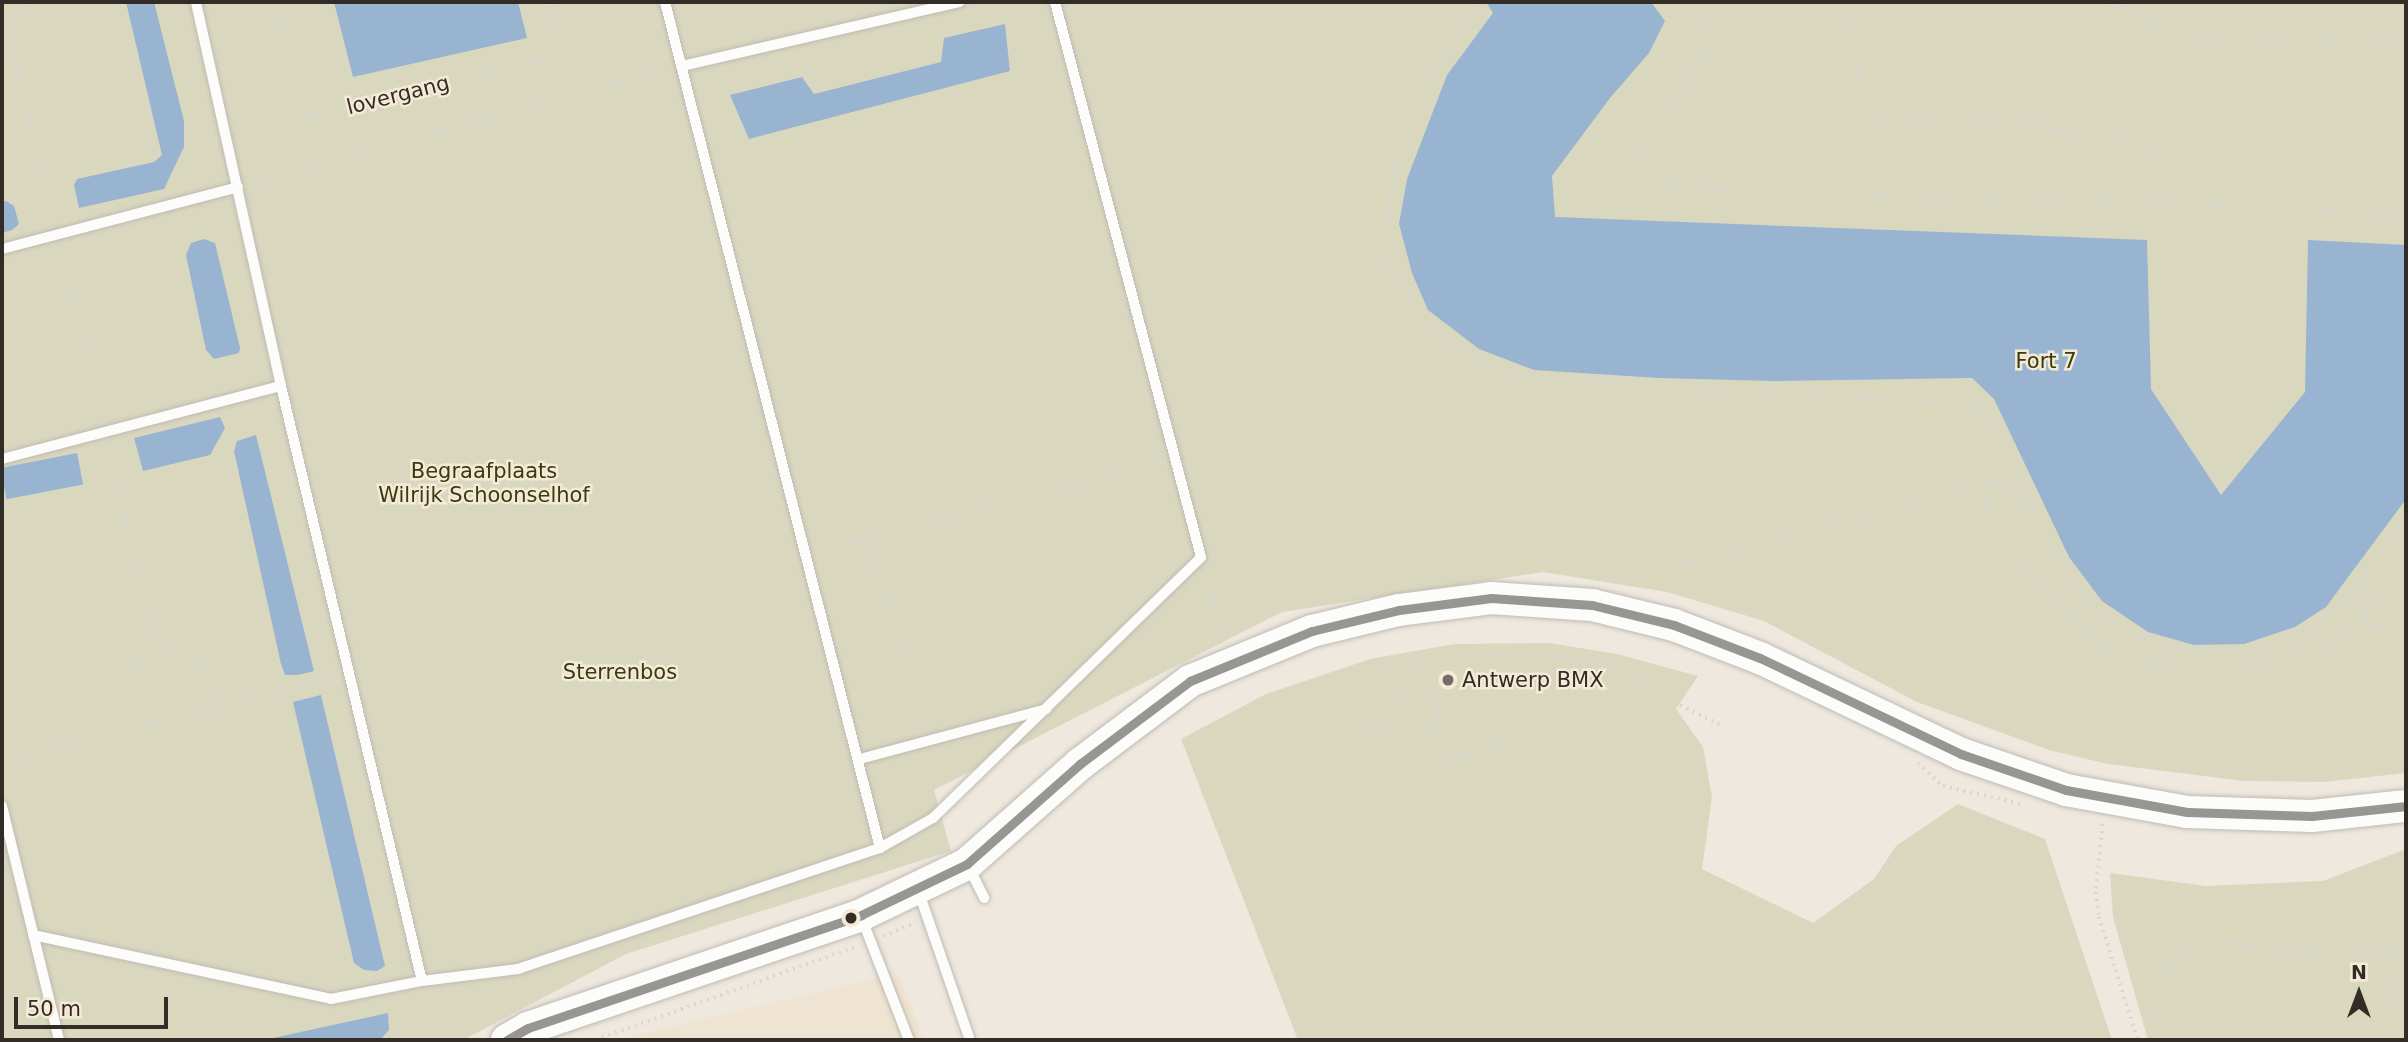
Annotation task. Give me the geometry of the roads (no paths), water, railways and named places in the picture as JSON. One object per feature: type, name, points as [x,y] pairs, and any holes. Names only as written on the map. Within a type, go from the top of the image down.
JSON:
[{"type":"street","points":[[522,1036],[866,928],[921,900],[967,864],[1080,764],[1190,681],[1312,631],[1399,610],[1491,598],[1592,605],[1674,625],[1760,658],[1961,754],[2066,790],[2187,812],[2312,816],[2406,806]]},
{"type":"lane","points":[[195,2],[348,675],[422,981]]},
{"type":"lane","points":[[664,2],[880,848]]},
{"type":"lane","points":[[682,66],[960,2]]},
{"type":"lane","points":[[33,935],[331,999],[422,981],[518,970],[880,848],[933,818],[1201,557],[1055,2]]},
{"type":"lane","points":[[2,249],[238,187]]},
{"type":"lane","points":[[2,459],[281,386]]},
{"type":"lane","points":[[859,759],[1047,709]]},
{"type":"lane","points":[[2,806],[59,1040]]},
{"type":"lane","points":[[967,864],[984,898]]},
{"type":"lane","points":[[921,900],[970,1040]]},
{"type":"lane","points":[[866,928],[909,1040]]},
{"type":"water","points":[[126,2],[154,2],[184,121],[184,147],[164,189],[79,208],[74,185],[77,179],[154,162],[162,155]]},
{"type":"water","points":[[334,2],[518,2],[527,38],[353,77]]},
{"type":"water","points":[[1486,2],[1651,2],[1665,21],[1649,53],[1610,98],[1552,176],[1555,217],[2147,240],[2151,389],[2221,495],[2305,392],[2308,240],[2406,245],[2406,499],[2326,607],[2295,627],[2244,644],[2194,645],[2148,632],[2102,601],[2069,557],[1994,399],[1972,378],[1772,381],[1659,378],[1534,370],[1479,349],[1428,310],[1412,273],[1399,224],[1407,179],[1447,75],[1493,13]]},
{"type":"water","points":[[1005,24],[1010,71],[749,139],[730,95],[802,77],[814,94],[941,62],[944,38]]},
{"type":"water","points":[[6,201],[14,206],[19,224],[2,233],[2,202]]},
{"type":"water","points":[[204,239],[215,243],[240,348],[239,353],[214,359],[206,350],[186,255],[191,243]]},
{"type":"water","points":[[220,417],[225,428],[210,455],[143,471],[134,438]]},
{"type":"water","points":[[256,435],[314,671],[298,675],[285,675],[281,664],[234,451],[237,441]]},
{"type":"water","points":[[77,453],[83,484],[7,499],[2,468]]},
{"type":"water","points":[[321,695],[385,966],[377,971],[364,970],[354,963],[293,702]]},
{"type":"water","points":[[388,1013],[389,1030],[380,1040],[264,1040]]},
{"type":"place","name":"Antwerp BMX","points":[[1448,680]]},
{"type":"park label","name":"Fort 7","points":[[2046,361]]},
{"type":"park label","name":"Begraafplaats Wilrijk Schoonselhof","points":[[484,483]]},
{"type":"park label","name":"Sterrenbos","points":[[620,672]]}]
